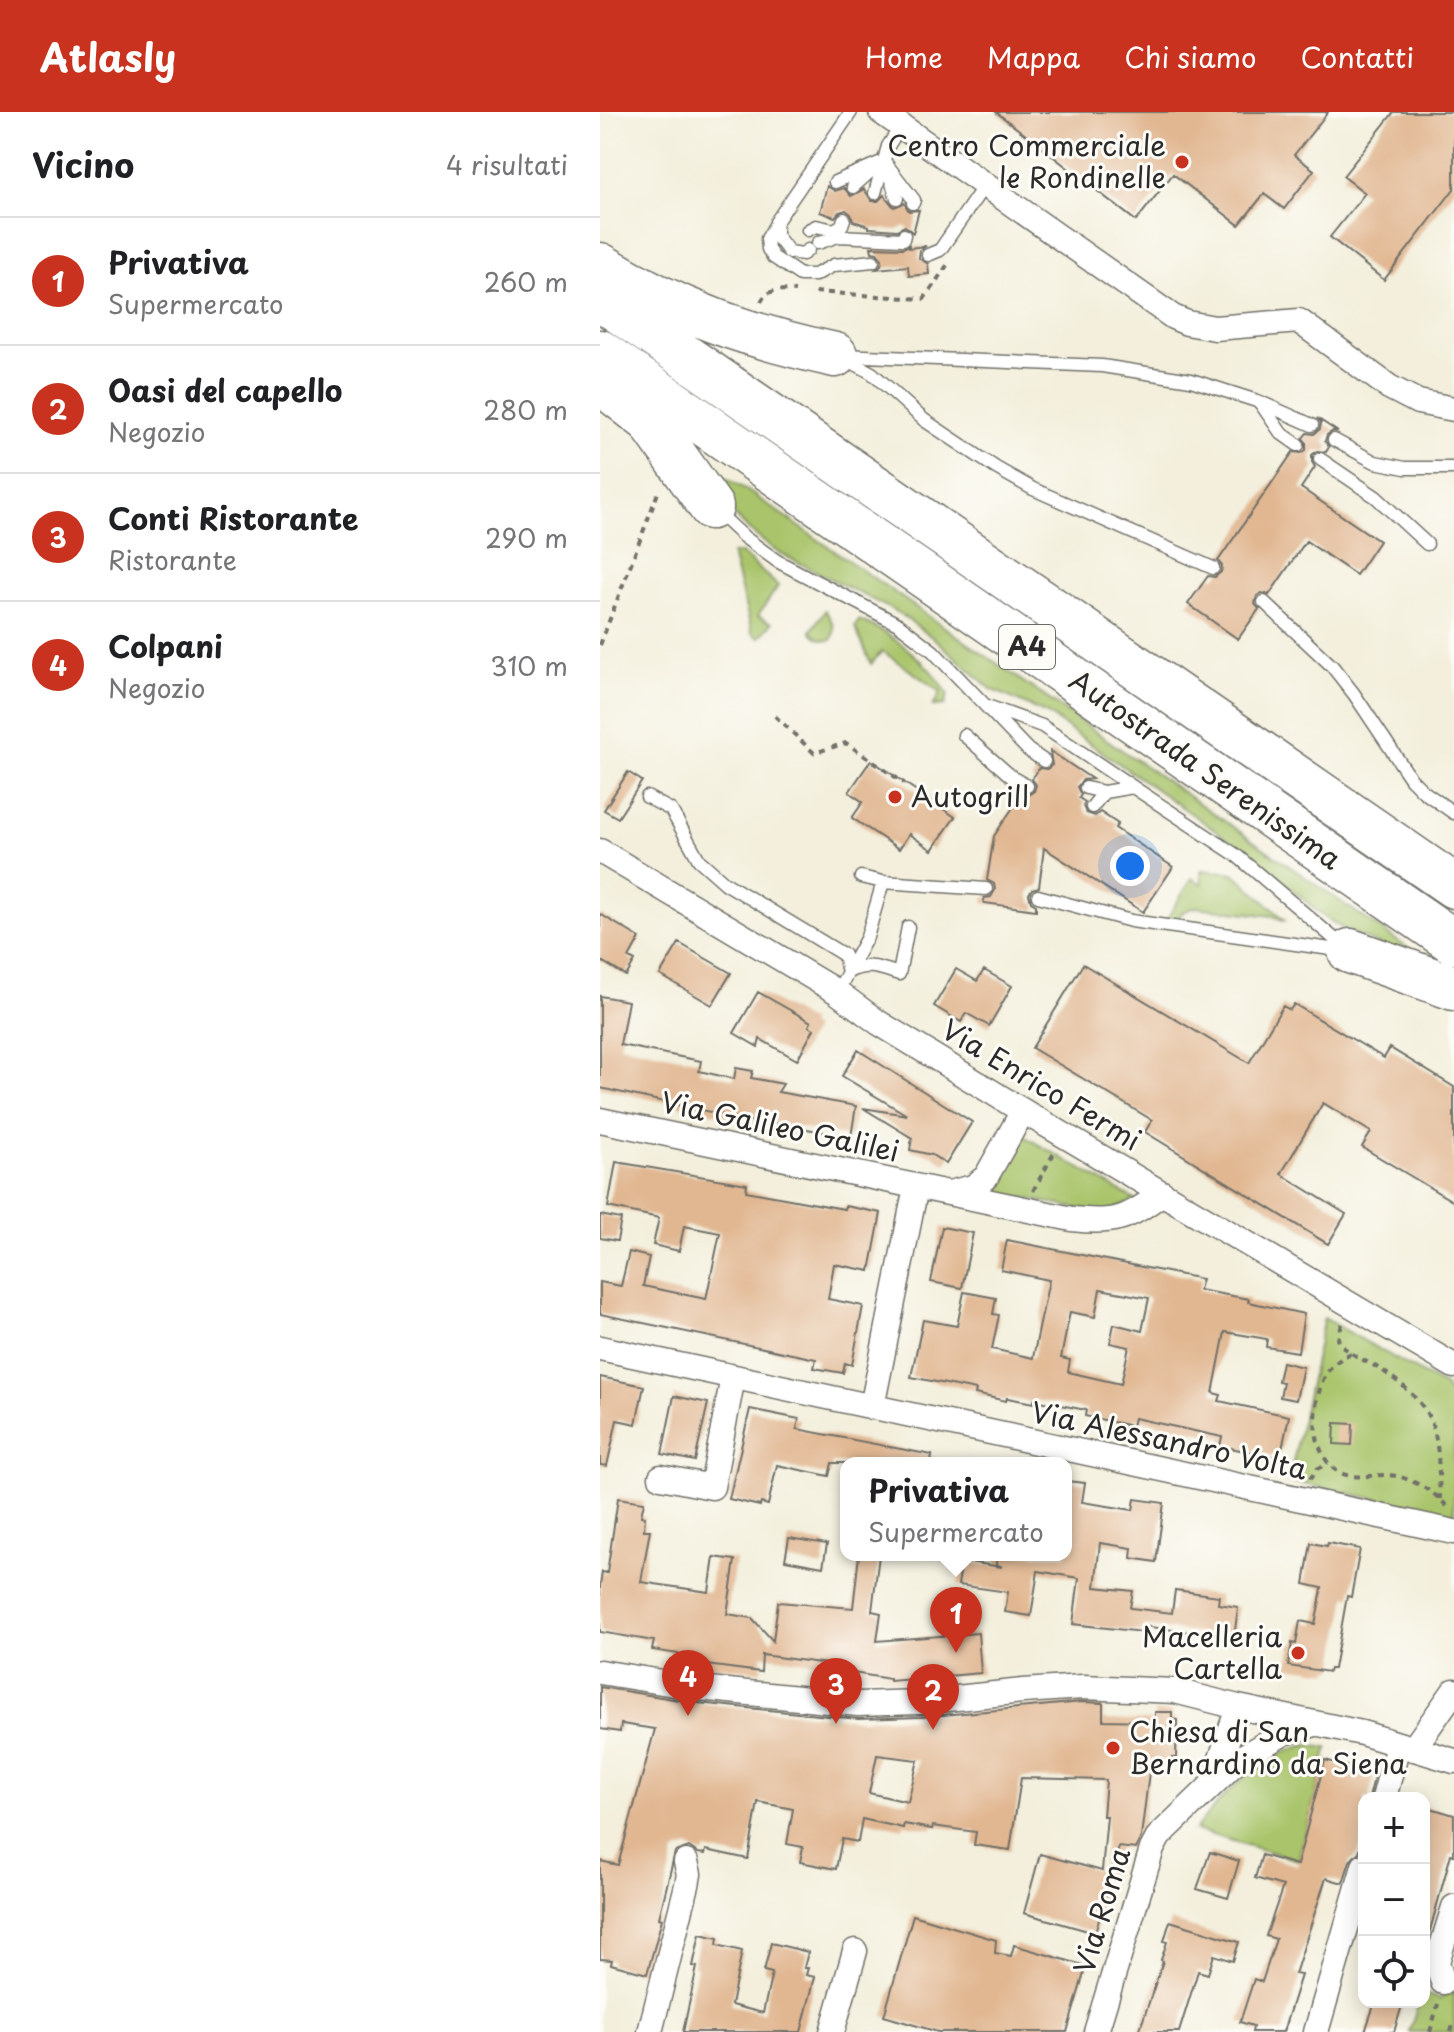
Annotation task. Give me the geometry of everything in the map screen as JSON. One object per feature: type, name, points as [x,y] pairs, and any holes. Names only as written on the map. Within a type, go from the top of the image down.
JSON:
[{"type":"highway","points":[[600,265],[643,291],[694,315],[769,339],[835,355]]},
{"type":"highway","name":"Autostrada Serenissima","points":[[600,298],[1454,886]]},
{"type":"highway","name":"Autostrada Serenissima","points":[[600,352],[1454,942]]},
{"type":"highway","points":[[600,382],[650,421],[711,507]]},
{"type":"highway","points":[[1350,951],[1454,988]]},
{"type":"street","points":[[891,119],[1173,317],[1215,328],[1299,321],[1389,387],[1418,402],[1454,409]]},
{"type":"street","name":"Via Enrico Fermi","points":[[600,851],[842,982],[879,1023],[1454,1366]]},
{"type":"street","points":[[947,1194],[973,1187],[986,1177],[1023,1111]]},
{"type":"street","name":"Via Galileo Galilei","points":[[600,1120],[1014,1208],[1098,1222],[1136,1213],[1162,1193]]},
{"type":"street","points":[[986,1177],[986,1186],[991,1194],[1014,1208]]},
{"type":"street","points":[[872,1407],[916,1187]]},
{"type":"street","name":"Via Alessandro Volta","points":[[600,1348],[872,1407],[1451,1523]]},
{"type":"street","points":[[661,1477],[712,1487],[733,1377]]},
{"type":"street","points":[[600,1672],[699,1688],[858,1704],[1083,1687],[1175,1691],[1317,1723],[1454,1761]]},
{"type":"street","points":[[1386,1792],[1405,1747],[1454,1691]]},
{"type":"street","name":"Via Roma","points":[[1213,1782],[1238,1707]]},
{"type":"street","name":"Via Roma","points":[[1239,1759],[1261,1723],[1263,1711]]},
{"type":"street","name":"Via Roma","points":[[1096,2032],[1152,1849],[1159,1836],[1239,1759],[1284,1733],[1317,1723]]},
{"type":"street","points":[[650,2032],[687,1885],[689,1874],[686,1862]]},
{"type":"street","points":[[1316,2032],[1358,1887]]},
{"type":"street","points":[[1443,1982],[1437,1962],[1454,1907]]},
{"type":"street","points":[[832,2032],[855,1951]]},
{"type":"lane","points":[[851,112],[776,222],[767,239],[768,249],[773,257],[800,275],[815,275],[829,266],[873,261]]},
{"type":"lane","points":[[875,193],[888,146],[891,119]]},
{"type":"lane","points":[[835,182],[884,161]]},
{"type":"lane","points":[[853,187],[884,161]]},
{"type":"lane","points":[[884,161],[897,198]]},
{"type":"lane","points":[[884,161],[914,200],[913,203]]},
{"type":"lane","points":[[928,255],[940,250],[984,186]]},
{"type":"lane","points":[[779,240],[792,243],[824,220],[834,230],[842,225],[844,219]]},
{"type":"lane","points":[[776,222],[779,240],[789,252],[803,254],[834,236],[865,231],[903,239],[904,235]]},
{"type":"lane","points":[[835,355],[1102,366],[1191,380],[1260,402],[1312,425]]},
{"type":"lane","points":[[835,355],[872,373],[924,420],[996,468],[1043,493],[1213,568]]},
{"type":"lane","points":[[1260,402],[1281,433],[1298,445]]},
{"type":"lane","points":[[1334,440],[1375,462],[1405,468],[1454,468]]},
{"type":"lane","points":[[1320,459],[1376,497],[1427,544]]},
{"type":"lane","points":[[711,507],[777,561],[898,624],[933,651],[1028,750],[1044,761]]},
{"type":"lane","points":[[1264,602],[1332,666],[1411,779],[1454,813]]},
{"type":"lane","points":[[984,705],[1042,726],[1236,855],[1350,951]]},
{"type":"lane","points":[[964,735],[1013,778],[1027,786]]},
{"type":"lane","points":[[1086,788],[1104,792],[1133,787]]},
{"type":"lane","points":[[1092,807],[1104,792]]},
{"type":"lane","points":[[647,797],[671,810],[699,860],[725,883],[844,955],[842,982]]},
{"type":"lane","points":[[861,877],[883,882],[986,889]]},
{"type":"lane","points":[[842,982],[867,937],[883,882]]},
{"type":"lane","points":[[1038,896],[1131,921],[1350,951]]},
{"type":"lane","points":[[842,982],[859,966],[872,965],[899,974],[908,927]]},
{"type":"path","points":[[812,292],[924,299],[951,260]]},
{"type":"path","points":[[760,311],[763,297],[768,293],[775,290],[797,291]]},
{"type":"path","points":[[600,645],[666,478]]},
{"type":"path","points":[[775,716],[814,753],[846,743],[904,783]]},
{"type":"path","points":[[1014,1208],[1057,1147]]},
{"type":"path","points":[[1345,1317],[1338,1339],[1351,1353],[1408,1389],[1429,1414],[1439,1443],[1440,1499]]},
{"type":"path","points":[[1351,1353],[1335,1361],[1321,1382],[1318,1396],[1316,1440],[1328,1463],[1342,1475],[1399,1476],[1440,1499],[1448,1507],[1451,1523]]},
{"type":"path","points":[[1430,2032],[1443,1982]]},
{"type":"path","points":[[1451,2032],[1454,2022]]},
{"type":"green space","points":[[718,473],[1438,969],[1345,930],[1323,916],[1257,859],[1047,714],[991,689],[937,641],[899,613],[777,552],[750,531],[728,508],[710,476]]},
{"type":"green space","points":[[741,553],[778,586],[758,616],[772,623],[759,638],[752,633],[732,554]]},
{"type":"green space","points":[[825,610],[834,628],[831,640],[815,636],[811,631]]},
{"type":"green space","points":[[859,620],[885,633],[920,660],[948,694],[945,705],[933,706],[941,692],[882,651],[871,664],[855,627]]},
{"type":"green space","points":[[1201,870],[1234,873],[1286,921],[1273,916],[1196,907],[1184,911],[1174,922],[1166,920],[1192,878],[1202,884]]},
{"type":"green space","points":[[1022,1135],[1135,1200],[1105,1214],[999,1193],[996,1189],[998,1179]]},
{"type":"green space","points":[[1324,1318],[1444,1386],[1454,1401],[1454,1515],[1289,1481]]},
{"type":"green space","points":[[1308,1745],[1328,1748],[1298,1860],[1195,1830],[1245,1777],[1275,1757]]},
{"type":"green space","points":[[1454,1991],[1454,2032],[1409,2032],[1417,2008],[1430,2008],[1430,1996],[1440,1999]]},
{"type":"building","name":"Centro Commerciale le Rondinelle","points":[[996,112],[1328,112],[1294,155],[1314,170],[1284,209],[1264,194],[1239,225],[1173,174],[1136,221]]},
{"type":"building","points":[[1394,112],[1454,112],[1454,189],[1384,280],[1330,237],[1365,193],[1343,176]]},
{"type":"building","points":[[827,186],[835,191],[844,188],[851,196],[864,189],[872,201],[878,201],[884,195],[894,207],[904,203],[909,211],[919,210],[913,233],[905,226],[897,230],[869,228],[853,221],[846,210],[835,217],[820,212]]},
{"type":"building","points":[[909,245],[909,248],[926,246],[920,250],[919,258],[928,264],[929,274],[909,276],[908,266],[876,269],[882,259],[872,252],[871,247],[903,248]]},
{"type":"building","points":[[1317,418],[1338,432],[1327,435],[1325,441],[1329,447],[1326,452],[1317,451],[1312,455],[1315,467],[1301,488],[1379,541],[1356,575],[1306,541],[1269,595],[1262,593],[1257,596],[1255,604],[1259,609],[1238,639],[1188,604],[1208,576],[1215,577],[1221,572],[1222,566],[1218,561],[1293,452],[1306,450],[1303,438],[1307,433],[1314,434],[1320,429],[1321,423]]},
{"type":"building","points":[[1050,751],[1092,779],[1083,780],[1077,787],[1081,795],[1079,798],[1085,802],[1086,813],[1095,816],[1100,812],[1118,824],[1115,828],[1173,867],[1143,912],[1044,848],[1039,887],[1029,894],[1036,910],[984,903],[984,898],[991,897],[995,890],[994,884],[987,880],[994,836],[1022,794],[1028,795],[1034,791],[1036,785],[1032,779],[1039,768],[1047,769],[1052,765]]},
{"type":"building","points":[[871,760],[955,817],[932,850],[909,834],[899,849],[852,818],[863,802],[849,792]]},
{"type":"building","points":[[628,772],[642,781],[618,818],[604,810]]},
{"type":"building","points":[[600,914],[640,938],[629,958],[635,961],[626,976],[600,960]]},
{"type":"building","points":[[679,943],[731,973],[712,1005],[660,975]]},
{"type":"building","points":[[1083,964],[1249,1063],[1283,1006],[1290,1010],[1294,1004],[1384,1058],[1390,1048],[1454,1087],[1454,1202],[1362,1147],[1371,1132],[1323,1103],[1281,1174],[1346,1214],[1328,1244],[1145,1132],[1152,1120],[1032,1048]]},
{"type":"building","points":[[956,969],[977,981],[984,970],[1012,986],[989,1026],[966,1013],[961,1022],[934,1006]]},
{"type":"building","points":[[758,992],[811,1022],[809,1026],[814,1029],[797,1060],[760,1039],[758,1047],[734,1033]]},
{"type":"building","points":[[600,996],[628,1001],[620,1045],[701,1061],[699,1071],[734,1079],[736,1068],[753,1071],[751,1078],[783,1084],[778,1092],[856,1106],[851,1137],[774,1123],[774,1126],[600,1088]]},
{"type":"building","points":[[858,1050],[972,1122],[946,1164],[932,1155],[910,1150],[912,1138],[863,1108],[907,1115],[842,1076]]},
{"type":"building","points":[[616,1162],[747,1184],[746,1191],[881,1213],[870,1271],[834,1264],[828,1299],[863,1306],[852,1365],[845,1363],[843,1373],[814,1368],[816,1359],[600,1314],[600,1282],[621,1286],[629,1252],[649,1257],[643,1286],[706,1299],[720,1233],[684,1226],[679,1251],[653,1245],[659,1218],[608,1207]]},
{"type":"building","points":[[600,1215],[621,1219],[617,1241],[600,1238]]},
{"type":"building","points":[[942,1227],[973,1233],[962,1288],[931,1282]]},
{"type":"building","points":[[1007,1240],[1202,1279],[1199,1290],[1304,1314],[1298,1352],[1266,1347],[1267,1339],[1225,1332],[1213,1393],[1221,1395],[1219,1401],[1289,1416],[1282,1449],[1278,1448],[1276,1457],[1220,1446],[1222,1437],[1134,1418],[1132,1426],[1085,1416],[1086,1410],[1034,1400],[1034,1403],[1007,1398],[1006,1401],[975,1394],[976,1390],[911,1377],[923,1320],[957,1326],[964,1292],[996,1298],[993,1314],[999,1315],[992,1349],[1033,1358],[1049,1280],[1001,1270]],"holes":[[[1100,1289],[1149,1298],[1142,1331],[1114,1324],[1110,1343],[1129,1347],[1121,1384],[1068,1372],[1070,1360],[1061,1358],[1070,1312],[1095,1317]]]},
{"type":"building","points":[[1282,1362],[1303,1367],[1296,1400],[1280,1397],[1283,1382],[1278,1381]]},
{"type":"building","points":[[600,1377],[644,1386],[636,1424],[617,1420],[607,1466],[600,1465]]},
{"type":"building","points":[[674,1396],[708,1403],[695,1461],[662,1454]]},
{"type":"building","points":[[750,1409],[799,1419],[797,1429],[932,1455],[840,1457],[840,1463],[832,1463],[829,1476],[777,1465],[768,1505],[729,1499]]},
{"type":"building","points":[[1335,1423],[1353,1424],[1352,1445],[1334,1444]]},
{"type":"building","points":[[1072,1482],[1085,1483],[1082,1502],[1133,1510],[1135,1499],[1164,1503],[1156,1562],[1131,1558],[1132,1548],[1100,1543],[1095,1587],[1133,1591],[1130,1608],[1172,1613],[1175,1590],[1219,1596],[1218,1604],[1238,1607],[1234,1638],[1143,1626],[1142,1632],[1073,1624],[1079,1578],[1038,1571],[1031,1616],[1005,1612],[1008,1592],[958,1585],[962,1561],[1002,1567],[996,1561],[1072,1561]]},
{"type":"building","points":[[618,1498],[644,1502],[641,1516],[645,1517],[644,1530],[650,1530],[641,1582],[709,1592],[714,1557],[735,1560],[727,1614],[752,1618],[773,1641],[778,1602],[853,1608],[858,1561],[878,1561],[872,1611],[881,1613],[877,1641],[978,1633],[981,1673],[890,1681],[841,1671],[842,1666],[762,1655],[761,1672],[698,1664],[699,1657],[652,1650],[654,1641],[600,1632],[600,1586],[602,1572],[607,1573]]},
{"type":"building","points":[[789,1538],[827,1544],[823,1567],[785,1560]]},
{"type":"building","points":[[1311,1543],[1360,1549],[1351,1597],[1347,1596],[1334,1669],[1329,1672],[1288,1666],[1300,1621],[1315,1624],[1319,1606],[1322,1588],[1304,1584]]},
{"type":"building","points":[[600,1687],[697,1703],[858,1719],[921,1717],[1083,1702],[1103,1703],[1103,1720],[1151,1721],[1155,1719],[1155,1712],[1172,1712],[1172,1719],[1177,1720],[1176,1758],[1172,1758],[1171,1765],[1150,1764],[1141,1837],[1136,1849],[1119,1847],[1095,1933],[1024,1913],[1040,1854],[1102,1871],[1107,1816],[1103,1816],[1106,1780],[1021,1778],[1010,1850],[974,1845],[976,1832],[904,1824],[903,1828],[862,1819],[858,1842],[842,1839],[836,1869],[800,1862],[803,1847],[787,1844],[793,1809],[758,1802],[748,1859],[706,1850],[705,1854],[698,1853],[689,1847],[675,1852],[647,1974],[611,1964],[612,1960],[600,1959],[600,1861],[618,1865],[655,1729],[621,1724],[620,1732],[600,1729]],"holes":[[[877,1755],[918,1760],[908,1802],[869,1793]]]},
{"type":"building","points":[[1325,1760],[1375,1774],[1370,1792],[1358,1792],[1358,1853],[1350,1861],[1343,1883],[1326,1878],[1295,1974],[1301,1975],[1283,2032],[1252,2032],[1253,2026],[1240,2022],[1254,1979],[1262,1982],[1276,1939],[1266,1936],[1283,1886],[1255,1878],[1262,1855],[1297,1865]]},
{"type":"building","points":[[1430,1808],[1454,1815],[1454,1855],[1451,1854],[1430,1930]]},
{"type":"building","points":[[1210,1852],[1239,1861],[1228,1898],[1197,1889]]},
{"type":"building","points":[[913,1915],[996,1940],[995,1953],[1011,1956],[1014,1945],[1086,1966],[1067,2032],[938,2032],[884,2016]]},
{"type":"building","points":[[1170,1921],[1239,1942],[1233,1961],[1214,1955],[1208,1974],[1198,1971],[1179,2032],[1139,2032],[1163,1961],[1167,1942],[1164,1941]]},
{"type":"building","points":[[700,1934],[718,1938],[717,1945],[742,1951],[731,2005],[763,2013],[772,1973],[764,1971],[771,1943],[808,1952],[804,1968],[808,1968],[806,1975],[815,1977],[801,2032],[683,2032],[697,1967],[693,1966]]},
{"type":"building","points":[[1373,2008],[1401,2008],[1394,2032],[1365,2032]]},
{"type":"place","name":"Centro Commerciale le Rondinelle","points":[[1182,162]]},
{"type":"place","name":"Autogrill","points":[[895,797]]},
{"type":"place","name":"Privativa","points":[[956,1653]]},
{"type":"place","name":"Macelleria Cartella","points":[[1298,1653]]},
{"type":"place","name":"Colpani","points":[[688,1716]]},
{"type":"place","name":"Conti Ristorante","points":[[836,1724]]},
{"type":"place","name":"Oasi del capello","points":[[933,1730]]},
{"type":"place","name":"Chiesa di San Bernardino da Siena","points":[[1113,1748]]}]
